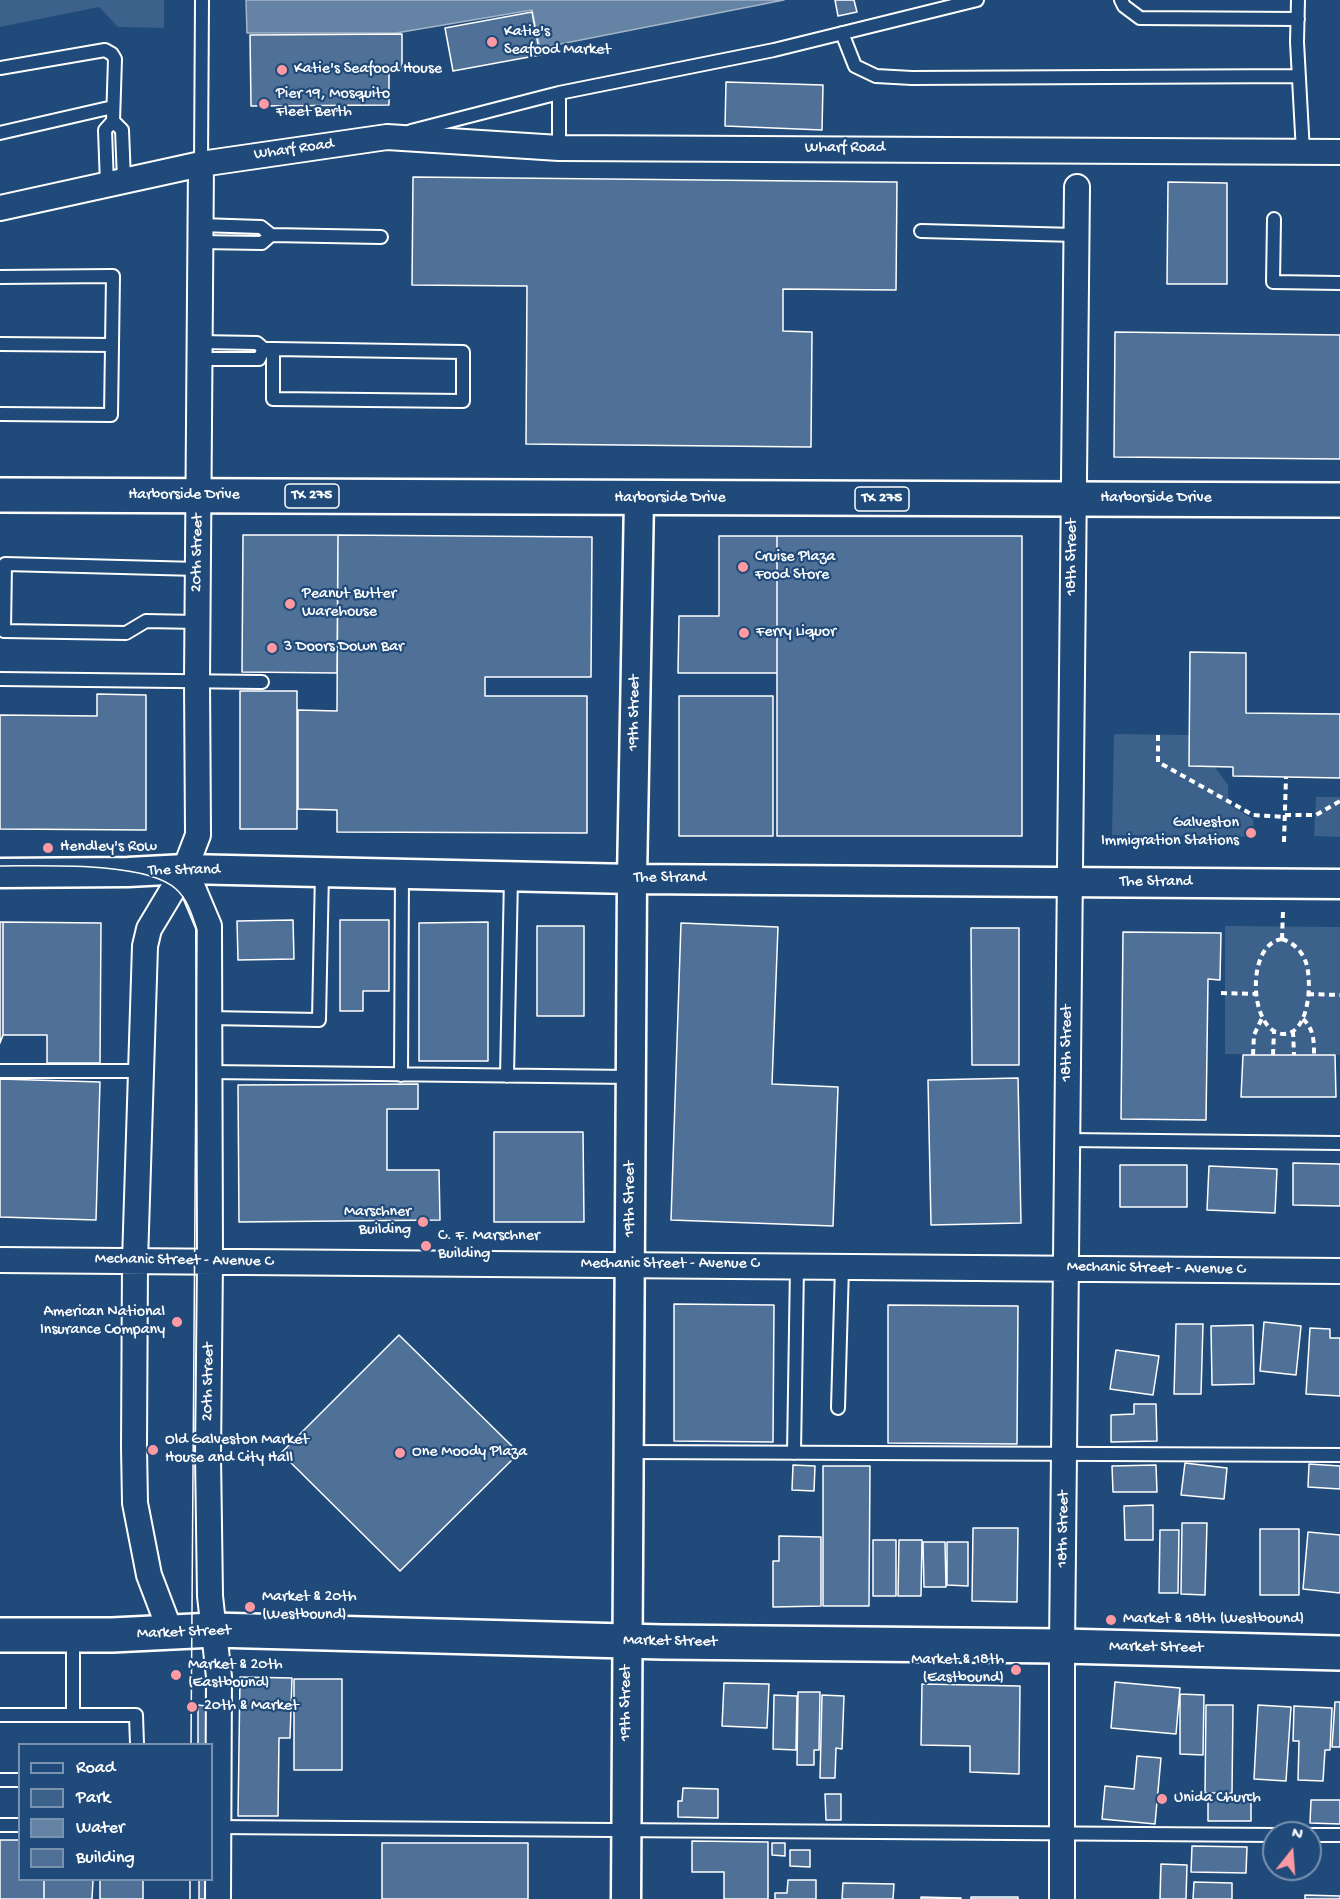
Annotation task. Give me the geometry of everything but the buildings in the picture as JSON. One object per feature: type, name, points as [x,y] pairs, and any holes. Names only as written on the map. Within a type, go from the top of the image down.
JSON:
[{"type":"main road","name":"Harborside Drive","points":[[0,495],[1340,501]]},
{"type":"main road","name":"Market Street","points":[[0,1635],[171,1633],[214,1630],[627,1641],[1062,1646],[1340,1653]]},
{"type":"street","name":"Wharf Road","points":[[0,208],[201,164],[387,137],[559,148],[1340,152]]},
{"type":"street","name":"20th Street","points":[[171,1633],[149,1575],[135,1503],[135,1261],[145,946],[149,929],[184,869],[198,835],[196,680],[201,164]]},
{"type":"street","name":"18th Street","points":[[1062,1899],[1062,1646],[1077,187]]},
{"type":"street","name":"19th Street","points":[[626,1899],[632,879],[639,499]]},
{"type":"street","name":"20th Street","points":[[184,869],[209,926],[208,1455],[210,1596],[219,1677],[215,1827],[218,1899]]},
{"type":"street","name":"The Strand","points":[[0,873],[184,869],[632,879],[1340,884]]},
{"type":"street","name":"Mechanic Street - Avenue C","points":[[0,1260],[1340,1271]]},
{"type":"lane","points":[[201,164],[202,0]]},
{"type":"lane","name":"Wharf Road","points":[[387,137],[559,93],[774,50],[977,0]]},
{"type":"lane","points":[[1121,0],[1124,6],[1140,18],[1298,19]]},
{"type":"lane","points":[[1298,0],[1303,152]]},
{"type":"lane","points":[[842,33],[855,66],[876,76],[912,78],[1299,76]]},
{"type":"lane","points":[[0,68],[105,50],[115,59],[113,121],[105,130],[115,182]]},
{"type":"lane","points":[[559,93],[559,148]]},
{"type":"lane","points":[[0,133],[113,107]]},
{"type":"lane","points":[[113,121],[122,130],[115,182]]},
{"type":"lane","points":[[1274,219],[1273,282],[1340,283]]},
{"type":"lane","points":[[200,234],[261,227],[272,235],[381,237]]},
{"type":"lane","points":[[921,231],[1076,235]]},
{"type":"lane","points":[[0,277],[113,276],[111,415],[0,414]]},
{"type":"lane","points":[[199,350],[257,343],[268,349],[463,352],[463,401],[273,399],[268,349]]},
{"type":"lane","points":[[0,344],[112,345]]},
{"type":"lane","points":[[197,622],[147,621],[126,633],[4,631],[5,564],[198,569]]},
{"type":"lane","points":[[0,679],[262,681]]},
{"type":"lane","points":[[209,1018],[319,1020],[322,872]]},
{"type":"lane","points":[[401,1075],[402,874]]},
{"type":"lane","points":[[507,1076],[511,877]]},
{"type":"lane","points":[[0,1071],[140,1071]]},
{"type":"lane","points":[[210,1072],[632,1077]]},
{"type":"lane","points":[[1068,1140],[1340,1143]]},
{"type":"lane","points":[[794,1453],[797,1266]]},
{"type":"lane","points":[[838,1408],[842,1267]]},
{"type":"lane","points":[[630,1452],[1340,1455]]},
{"type":"lane","points":[[73,1635],[73,1715]]},
{"type":"lane","points":[[0,1714],[136,1715],[137,1743]]},
{"type":"lane","points":[[0,1780],[18,1780]]},
{"type":"lane","points":[[0,1825],[18,1825]]},
{"type":"lane","points":[[215,1827],[1262,1835]]},
{"type":"lane","points":[[1322,1835],[1340,1835]]},
{"type":"path","points":[[1158,735],[1158,762],[1253,816],[1316,815],[1340,801]]},
{"type":"path","points":[[1284,842],[1286,777]]},
{"type":"path","points":[[1282,939],[1283,911]]},
{"type":"path","points":[[1282,939],[1295,946],[1305,958],[1308,972],[1308,994],[1303,1019],[1293,1031],[1282,1034],[1266,1026],[1257,994],[1259,963],[1263,951],[1271,943],[1282,939]]},
{"type":"path","points":[[1221,993],[1257,994]]},
{"type":"path","points":[[1308,994],[1340,995]]},
{"type":"path","points":[[1253,1055],[1254,1035],[1262,1018]]},
{"type":"path","points":[[1303,1019],[1313,1034],[1314,1055]]},
{"type":"path","points":[[1273,1055],[1274,1031]]},
{"type":"path","points":[[1293,1031],[1294,1055]]},
{"type":"green space","points":[[0,0],[164,0],[164,28],[118,27],[99,7],[0,27]]},
{"type":"green space","points":[[1114,734],[1190,735],[1189,766],[1215,767],[1228,785],[1228,804],[1253,819],[1254,837],[1112,835]]},
{"type":"green space","points":[[1316,797],[1340,797],[1340,837],[1314,836]]},
{"type":"green space","points":[[1225,926],[1340,927],[1340,1055],[1225,1054]]},
{"type":"water","points":[[246,0],[784,0],[540,48],[532,10],[396,33],[247,33]]},
{"type":"tram line","points":[[0,866],[118,869],[162,880],[176,889],[184,898],[197,930],[191,1743]]},
{"type":"tram line","points":[[190,1881],[190,1899]]},
{"type":"place","name":"Katie's Seafood Market","points":[[492,42]]},
{"type":"place","name":"Katie's Seafood House","points":[[282,70]]},
{"type":"place","name":"Pier 19, Mosquito Fleet Berth","points":[[264,104]]},
{"type":"place","name":"Cruise Plaza Food Store","points":[[743,567]]},
{"type":"place","name":"Peanut Butter Warehouse","points":[[290,604]]},
{"type":"place","name":"Ferry Liquor","points":[[744,633]]},
{"type":"place","name":"3 Doors Down Bar","points":[[272,648]]},
{"type":"place","name":"Galveston Immigration Stations","points":[[1251,833]]},
{"type":"place","name":"Hendley's Row","points":[[48,848]]},
{"type":"place","name":"Marschner Building","points":[[423,1222]]},
{"type":"place","name":"C. F. Marschner Building","points":[[426,1246]]},
{"type":"place","name":"American National Insurance Company","points":[[177,1322]]},
{"type":"place","name":"Old Galveston Market House and City Hall","points":[[153,1450]]},
{"type":"place","name":"One Moody Plaza","points":[[400,1453]]},
{"type":"place","name":"Market & 20th (Westbound)","points":[[250,1607]]},
{"type":"place","name":"Market & 18th (Westbound)","points":[[1111,1620]]},
{"type":"place","name":"Market & 18th (Eastbound)","points":[[1016,1670]]},
{"type":"place","name":"Market & 20th (Eastbound)","points":[[176,1675]]},
{"type":"place","name":"20th & Market","points":[[192,1707]]},
{"type":"place","name":"Unida Church","points":[[1162,1799]]}]
